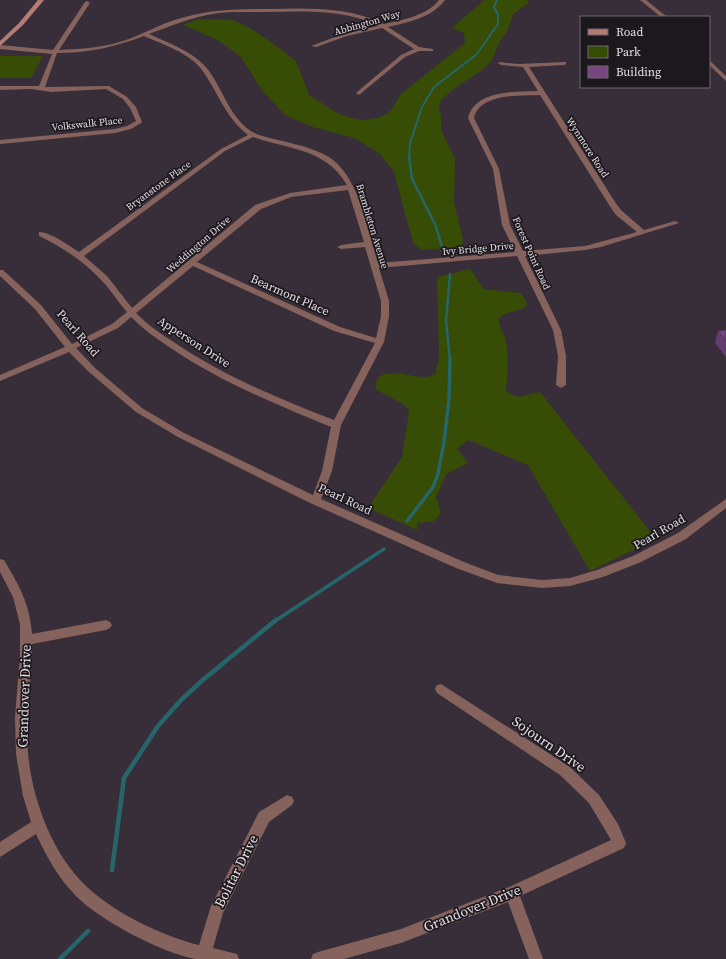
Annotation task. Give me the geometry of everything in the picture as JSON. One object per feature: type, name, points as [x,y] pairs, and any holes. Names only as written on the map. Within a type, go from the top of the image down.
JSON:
[{"type":"main road","points":[[0,46],[41,0]]},
{"type":"street","name":"Abbington Way","points":[[314,46],[326,43],[347,34],[415,18],[429,12],[441,4],[442,0]]},
{"type":"street","points":[[643,0],[663,16]]},
{"type":"street","points":[[41,89],[55,52],[88,3]]},
{"type":"street","points":[[0,46],[55,52],[81,51],[100,48],[194,16],[233,11],[325,10],[353,14],[383,26],[418,49],[431,50]]},
{"type":"street","name":"Brambleton Avenue","points":[[144,34],[180,51],[202,67],[232,116],[238,124],[252,135],[306,149],[323,156],[335,164],[345,174],[351,187],[376,266],[385,301],[385,316],[380,342],[336,425],[327,471],[316,500]]},
{"type":"street","points":[[359,93],[403,56],[418,49]]},
{"type":"street","points":[[501,63],[525,66],[564,63]]},
{"type":"street","points":[[710,63],[726,79]]},
{"type":"street","name":"Wynmore Road","points":[[525,66],[614,206],[642,232]]},
{"type":"street","name":"Volkswalk Place","points":[[0,88],[31,87],[63,90],[92,86],[106,87],[125,98],[133,107],[139,122],[129,128],[115,131],[0,142]]},
{"type":"street","name":"Forest Point Road","points":[[541,93],[492,98],[474,107],[470,113],[472,124],[496,169],[506,225],[557,330],[562,356],[561,385]]},
{"type":"street","name":"Bryanstone Place","points":[[79,256],[223,150],[252,135]]},
{"type":"street","name":"Weddington Drive","points":[[0,378],[99,335],[132,313],[258,207],[290,195],[351,187]]},
{"type":"street","name":"Ivy Bridge Drive","points":[[376,266],[585,248],[601,245],[675,223]]},
{"type":"street","name":"Apperson Drive","points":[[42,234],[59,242],[79,256],[104,278],[132,313],[159,337],[208,369],[272,400],[336,425]]},
{"type":"street","points":[[340,247],[368,244]]},
{"type":"street","name":"Bearmont Place","points":[[192,264],[337,329],[380,342]]},
{"type":"street","name":"Pearl Road","points":[[0,272],[38,307],[71,348],[92,370],[139,410],[181,435],[316,500],[460,565],[497,579],[542,584],[570,582],[599,574],[637,559],[682,536],[726,503]]},
{"type":"street","name":"Grandover Drive","points":[[0,563],[14,585],[23,609],[26,640],[21,732],[23,762],[29,797],[39,825],[54,856],[81,891],[113,916],[158,939],[202,957],[232,959]]},
{"type":"street","points":[[26,640],[106,625]]},
{"type":"street","name":"Sojourn Drive","points":[[441,690],[565,771],[594,799],[620,843]]},
{"type":"street","name":"Bolitar Drive","points":[[202,957],[216,910],[264,817],[287,801]]},
{"type":"street","points":[[0,850],[16,838],[39,825]]},
{"type":"street","name":"Grandover Drive","points":[[318,959],[402,936],[512,893],[620,843]]},
{"type":"street","points":[[512,893],[536,959]]},
{"type":"green space","points":[[484,0],[527,0],[529,3],[514,13],[507,31],[500,41],[491,62],[441,100],[439,107],[441,116],[441,130],[455,159],[454,202],[463,240],[462,247],[421,250],[413,243],[394,172],[379,153],[354,138],[313,127],[285,115],[261,89],[241,57],[218,40],[183,25],[196,20],[215,19],[233,20],[250,28],[296,61],[309,95],[337,113],[351,118],[364,120],[378,118],[390,112],[401,94],[465,43],[464,33],[452,28]]},
{"type":"green space","points":[[0,56],[43,56],[31,78],[0,78]]},
{"type":"green space","points":[[470,269],[484,289],[520,293],[525,299],[527,305],[524,308],[502,315],[499,318],[499,324],[507,345],[508,365],[506,391],[517,397],[540,392],[656,539],[590,571],[528,465],[468,440],[457,449],[468,463],[446,474],[436,497],[441,512],[435,521],[417,523],[417,530],[368,508],[402,457],[409,411],[403,404],[377,390],[375,386],[376,382],[379,377],[391,373],[420,377],[435,374],[439,358],[437,277]]},
{"type":"building","points":[[726,330],[726,341],[718,331]]},
{"type":"waterway","points":[[409,156],[410,143],[422,107],[434,87],[477,54],[498,24],[498,15],[494,7],[497,0]]},
{"type":"waterway","points":[[409,156],[412,179],[435,224],[444,253]]},
{"type":"waterway","points":[[450,274],[446,321],[450,360]]},
{"type":"waterway","points":[[407,521],[433,487],[438,474],[444,442],[449,399],[450,360]]},
{"type":"waterway","points":[[275,621],[384,549]]},
{"type":"waterway","points":[[112,870],[124,778],[158,726],[182,699],[204,679],[276,620]]},
{"type":"waterway","points":[[60,959],[88,931]]}]
